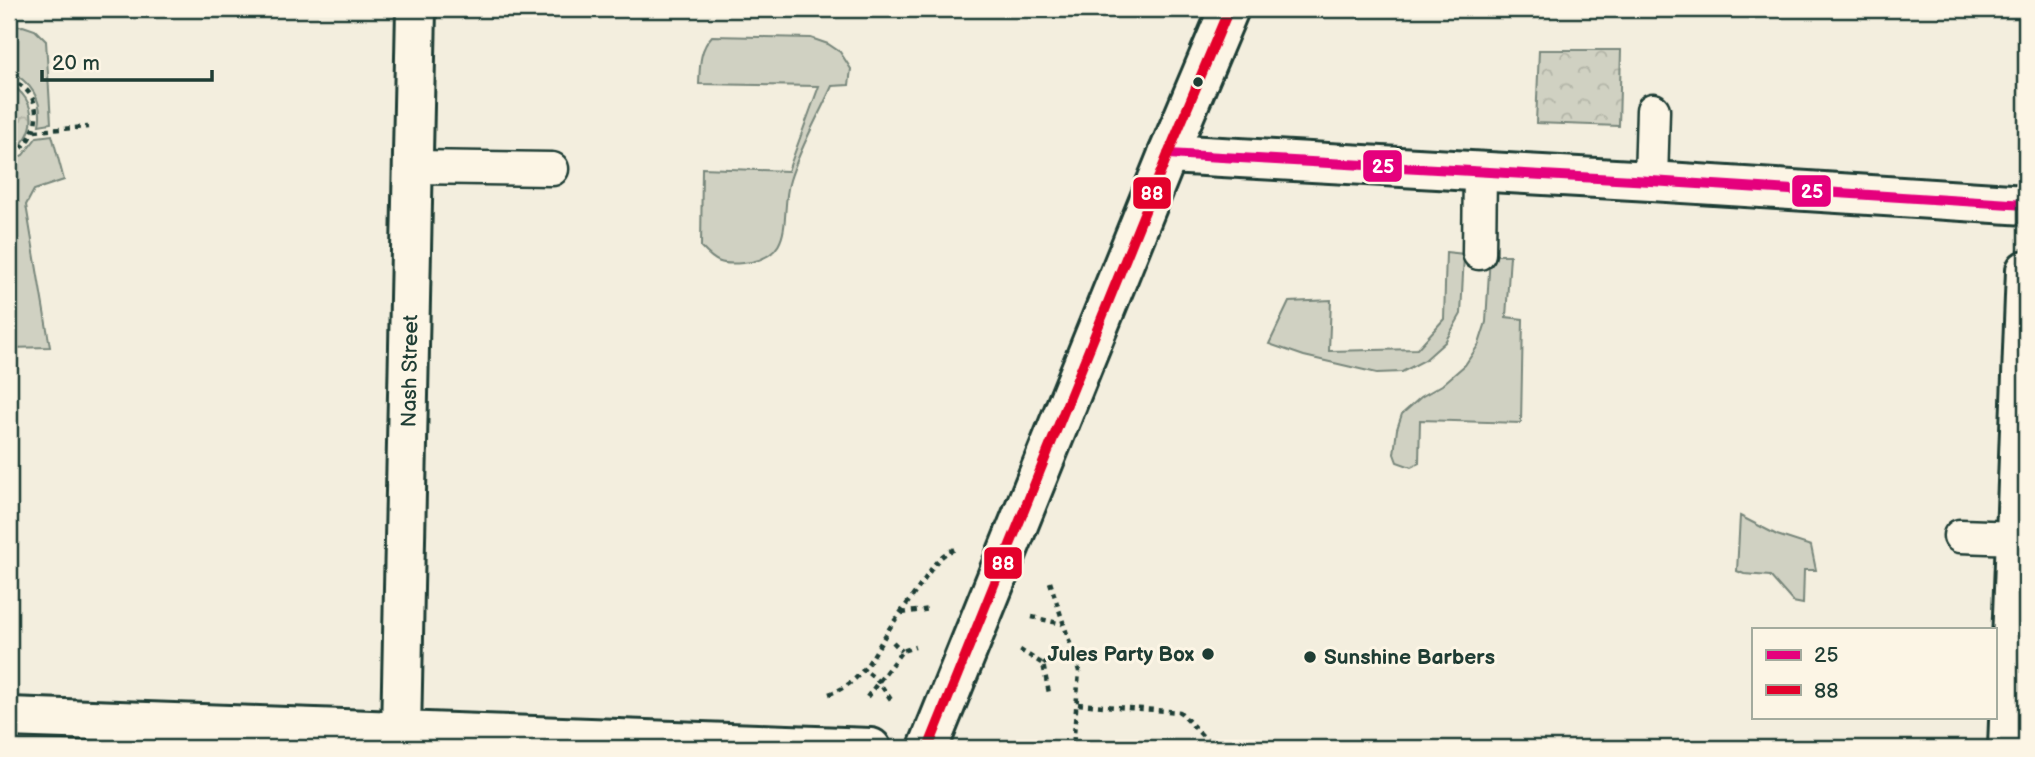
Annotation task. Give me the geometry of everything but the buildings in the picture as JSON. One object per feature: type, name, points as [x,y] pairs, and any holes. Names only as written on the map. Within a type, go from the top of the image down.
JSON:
[{"type":"street","name":"Nash Street","points":[[401,733],[416,9]]},
{"type":"street","points":[[928,748],[1229,9]]},
{"type":"street","points":[[1168,154],[2026,205]]},
{"type":"street","points":[[2008,748],[2026,270]]},
{"type":"street","points":[[9,717],[871,748]]},
{"type":"lane","points":[[1651,181],[1653,110]]},
{"type":"lane","points":[[414,167],[552,169]]},
{"type":"lane","points":[[1479,253],[1480,171]]},
{"type":"lane","points":[[1960,536],[2017,538]]},
{"type":"path","points":[[9,80],[26,91],[34,103],[37,117],[35,131],[21,151],[9,157]]},
{"type":"path","points":[[35,131],[88,127]]},
{"type":"path","points":[[835,692],[855,681],[902,612]]},
{"type":"path","points":[[1062,624],[1079,671],[1073,748]]},
{"type":"path","points":[[893,642],[902,651]]},
{"type":"path","points":[[1013,646],[1043,664],[1049,693]]},
{"type":"path","points":[[861,705],[902,651],[915,647]]},
{"type":"path","points":[[1043,664],[1055,657]]},
{"type":"path","points":[[868,673],[878,681],[892,702]]},
{"type":"path","points":[[1078,704],[1180,712],[1213,748]]},
{"type":"green space","points":[[23,26],[35,30],[46,41],[51,123],[39,125],[39,108],[34,92],[23,80],[9,72],[9,27]]},
{"type":"green space","points":[[712,36],[811,38],[840,52],[851,69],[849,85],[832,86],[799,156],[787,193],[783,233],[779,244],[772,253],[743,263],[719,262],[701,247],[702,168],[788,171],[819,86],[699,84],[702,53]]},
{"type":"green space","points":[[1539,50],[1621,50],[1619,126],[1536,123]]},
{"type":"green space","points":[[9,84],[19,90],[26,99],[31,118],[26,137],[19,146],[9,152]]},
{"type":"green space","points":[[52,135],[64,180],[34,190],[26,205],[50,347],[9,348],[9,162],[23,155],[37,137]]},
{"type":"green space","points":[[1446,252],[1464,254],[1461,314],[1445,342],[1425,360],[1402,372],[1377,373],[1304,356],[1269,344],[1289,302],[1331,300],[1329,351],[1417,349],[1444,319]]},
{"type":"green space","points":[[1490,255],[1510,255],[1506,317],[1523,319],[1521,423],[1420,420],[1419,463],[1411,467],[1397,462],[1394,454],[1402,414],[1465,365],[1479,344],[1486,322]]},
{"type":"green space","points":[[1740,516],[1777,535],[1811,546],[1816,570],[1804,570],[1803,604],[1793,602],[1770,576],[1737,571]]},
{"type":"transit line","name":"88","points":[[928,748],[1229,9]]},
{"type":"transit line","name":"25","points":[[1168,154],[2026,205]]},
{"type":"place","name":"Jules Party Box","points":[[1208,654]]},
{"type":"place","name":"Sunshine Barbers","points":[[1310,657]]}]
